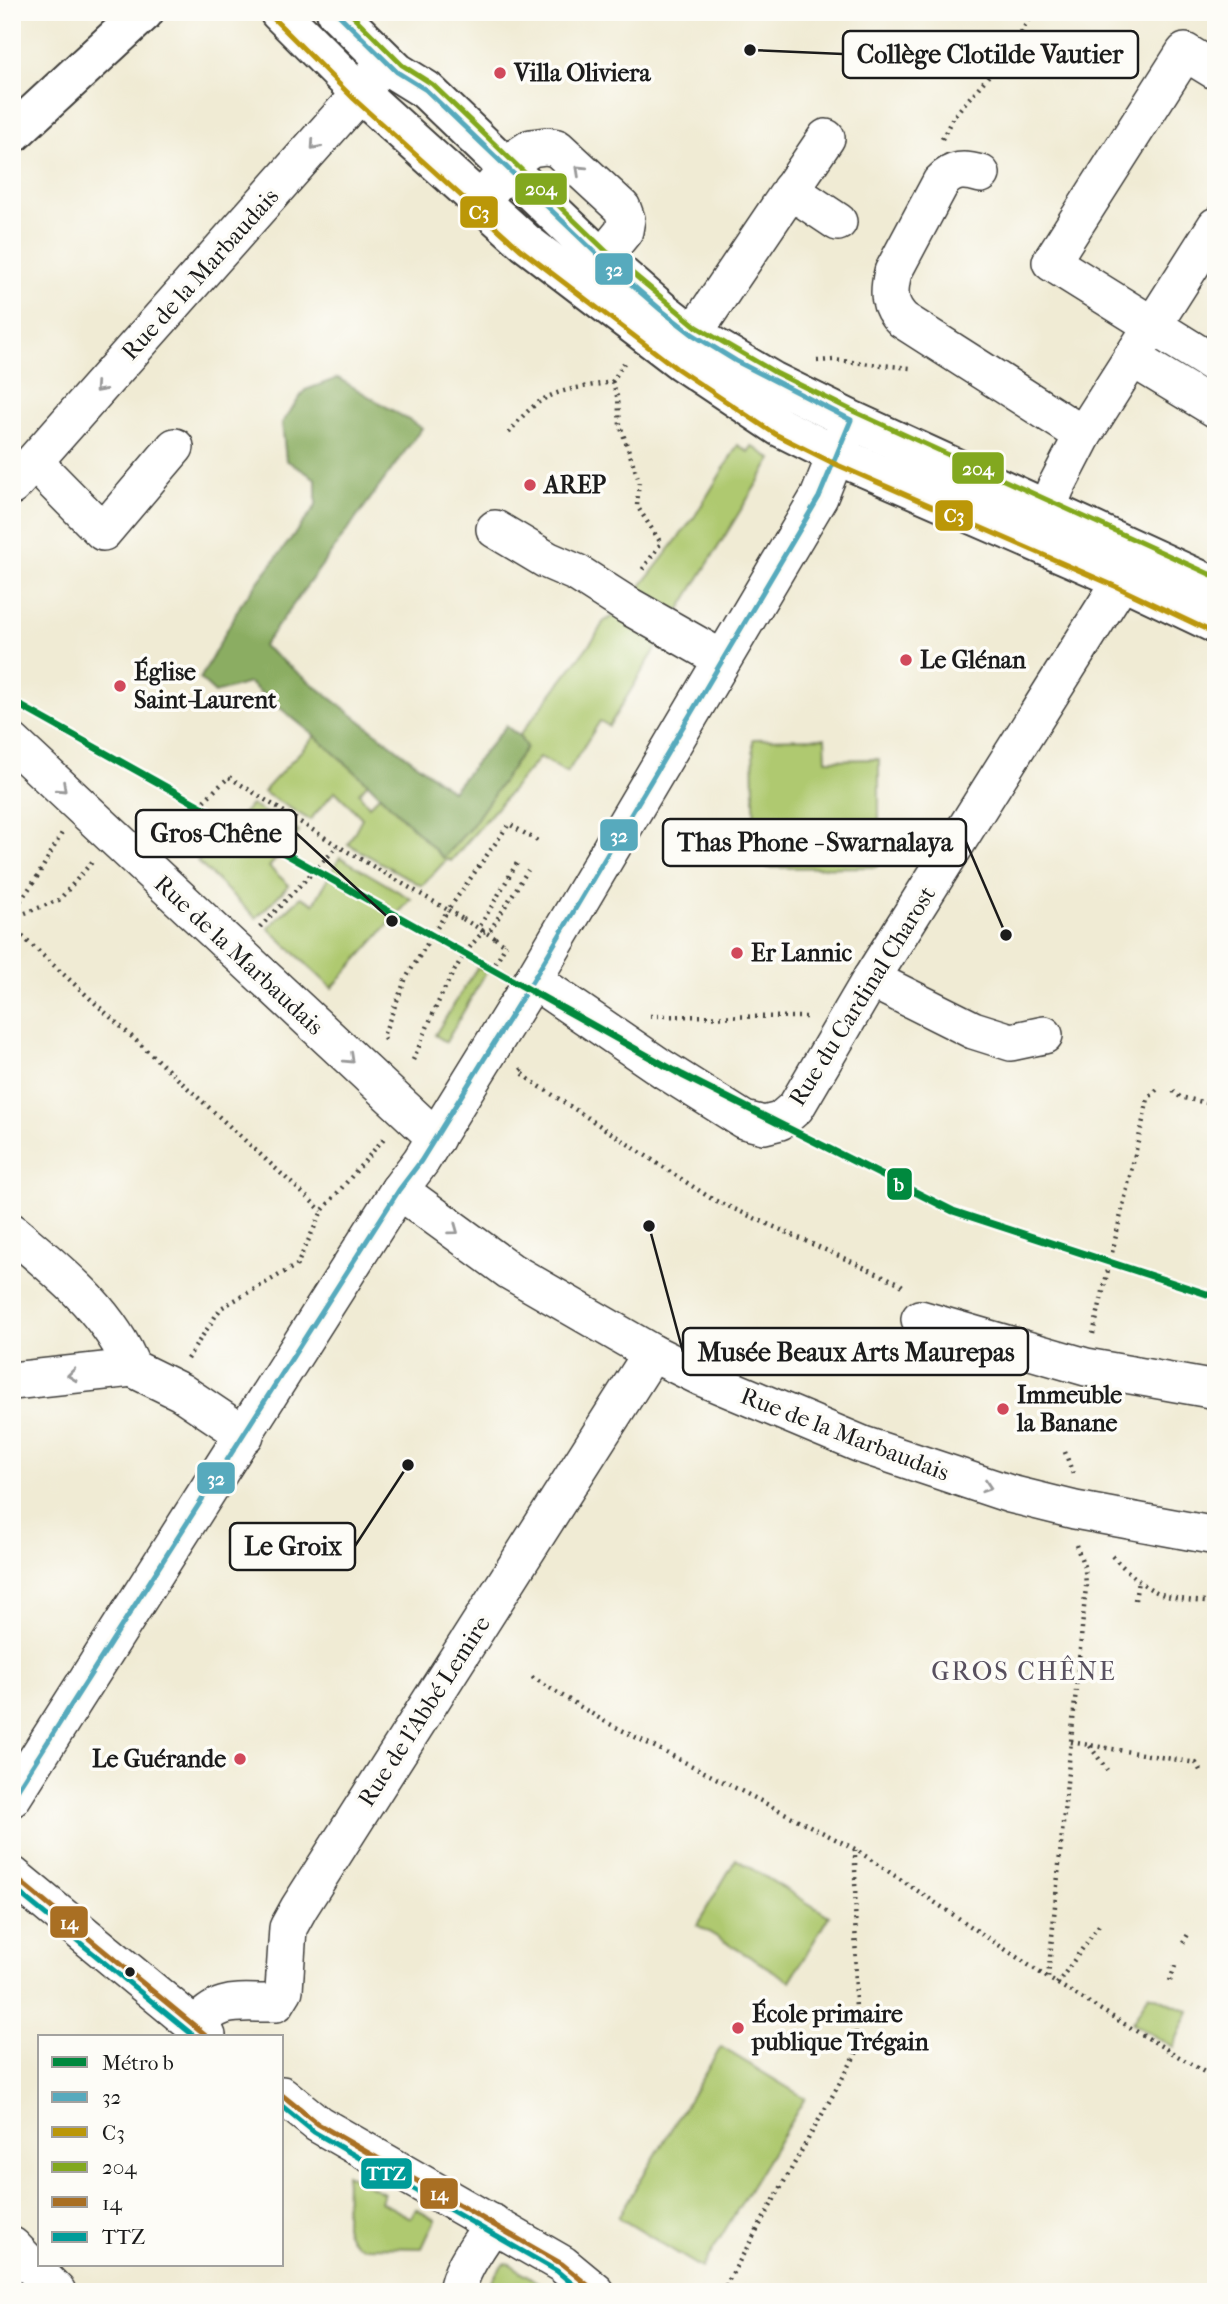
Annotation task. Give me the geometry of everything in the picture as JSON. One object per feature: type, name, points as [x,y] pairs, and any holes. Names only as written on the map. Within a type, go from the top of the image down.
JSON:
[{"type":"main road","points":[[12,134],[144,12]]},
{"type":"main road","points":[[279,12],[360,93],[525,242],[590,272],[661,310],[684,346],[780,427],[836,455],[1041,525]]},
{"type":"main road","points":[[336,12],[397,72],[426,90],[507,167],[590,272]]},
{"type":"main road","points":[[684,346],[760,374],[851,420],[1041,525],[1127,564],[1216,624]]},
{"type":"main road","points":[[1127,564],[1216,587]]},
{"type":"street","points":[[1216,71],[1185,52],[1051,262],[1216,365]]},
{"type":"street","name":"Rue de la Marbaudais","points":[[23,474],[360,93],[385,61]]},
{"type":"street","points":[[684,346],[826,138]]},
{"type":"street","points":[[479,203],[519,156],[531,148],[557,148],[622,208],[626,219],[624,231],[590,272]]},
{"type":"street","points":[[981,174],[970,170],[959,171],[949,173],[941,182],[893,272],[890,294],[895,312],[933,342],[1083,435]]},
{"type":"street","points":[[790,190],[838,222]]},
{"type":"street","points":[[1041,525],[1083,435],[1216,226]]},
{"type":"street","points":[[1132,358],[1216,409]]},
{"type":"street","points":[[12,1798],[399,1189],[436,1138],[524,965],[722,659],[819,497],[851,420]]},
{"type":"street","points":[[23,474],[103,532],[175,447]]},
{"type":"street","points":[[495,529],[547,561],[577,573],[722,659]]},
{"type":"street","name":"Rue du Cardinal Charost","points":[[524,965],[604,1029],[744,1120],[764,1125],[780,1121],[796,1107],[871,979],[1127,564]]},
{"type":"street","name":"Rue de la Marbaudais","points":[[12,742],[436,1138]]},
{"type":"street","points":[[871,979],[973,1030],[1011,1042],[1044,1035]]},
{"type":"street","name":"Rue de la Marbaudais","points":[[399,1189],[510,1270],[652,1353],[701,1377],[863,1446],[1010,1494],[1075,1510],[1216,1536]]},
{"type":"street","points":[[12,1232],[91,1301],[125,1351],[132,1368]]},
{"type":"street","points":[[920,1319],[1086,1367],[1216,1390]]},
{"type":"street","name":"Rue de l'Abbé Lemire","points":[[201,2032],[207,2012],[220,2005],[276,2003],[284,1990],[288,1928],[299,1908],[652,1353]]},
{"type":"street","points":[[12,1381],[132,1368],[169,1386],[245,1435]]},
{"type":"street","points":[[12,1875],[201,2032]]},
{"type":"street","points":[[284,2097],[318,2124],[562,2264],[596,2292]]},
{"type":"street","points":[[457,2292],[458,2284],[493,2223]]},
{"type":"street","points":[[12,2246],[57,2292]]},
{"type":"path","points":[[809,363],[833,360],[910,368],[933,342]]},
{"type":"path","points":[[509,433],[523,415],[555,392],[612,382],[620,370]]},
{"type":"path","points":[[612,382],[618,399],[620,425],[639,481],[637,506],[661,542],[621,601]]},
{"type":"path","points":[[139,862],[229,777],[338,846],[506,944],[524,965]]},
{"type":"path","points":[[12,912],[36,879],[68,823]]},
{"type":"path","points":[[389,1048],[383,1036],[407,978],[448,910],[509,824],[541,843]]},
{"type":"path","points":[[257,930],[338,846]]},
{"type":"path","points":[[12,918],[59,900],[99,853]]},
{"type":"path","points":[[482,932],[480,926],[517,863]]},
{"type":"path","points":[[413,1060],[466,951],[482,932],[491,929],[528,870]]},
{"type":"path","points":[[12,927],[322,1211]]},
{"type":"path","points":[[466,951],[494,966],[506,944]]},
{"type":"path","points":[[604,1029],[616,1018],[643,1016],[828,1018],[844,1024]]},
{"type":"path","points":[[520,1071],[712,1199],[899,1283],[907,1291],[915,1314],[920,1319]]},
{"type":"path","points":[[1092,1336],[1148,1099],[1160,1086]]},
{"type":"path","points":[[1173,1091],[1180,1097],[1216,1105]]},
{"type":"path","points":[[169,1386],[221,1308],[297,1265],[322,1211],[406,1111]]},
{"type":"path","points":[[1048,1978],[1086,1587],[1082,1556],[1071,1534]]},
{"type":"path","points":[[1112,1556],[1138,1581],[1158,1594],[1172,1599],[1216,1603]]},
{"type":"path","points":[[1135,1600],[1138,1581]]},
{"type":"path","points":[[532,1677],[602,1720],[855,1849],[1057,1984],[1216,2079]]},
{"type":"path","points":[[1071,1742],[1196,1763],[1202,1774]]},
{"type":"path","points":[[1089,1745],[1107,1770]]},
{"type":"path","points":[[722,2292],[856,2054],[855,1849]]},
{"type":"path","points":[[1057,1984],[1100,1924]]},
{"type":"path","points":[[1183,1943],[1190,1931]]},
{"type":"path","points":[[1170,1981],[1175,1966]]},
{"type":"green space","points":[[338,378],[422,428],[263,646],[452,791],[506,726],[519,736],[526,747],[471,827],[443,858],[368,783],[249,683],[215,693],[200,679],[241,604],[316,506],[316,479],[286,460],[282,423],[305,390]]},
{"type":"green space","points":[[738,445],[748,452],[752,446],[772,459],[674,619],[635,594],[695,516]]},
{"type":"green space","points":[[621,612],[660,642],[609,726],[600,721],[567,773],[540,757],[451,861],[447,859],[422,886],[348,844],[362,818],[335,791],[310,820],[263,792],[315,736],[368,783],[359,793],[369,806],[380,795],[443,857],[471,827],[526,747],[519,736],[595,637],[604,621]]},
{"type":"green space","points":[[825,738],[826,760],[879,759],[879,833],[892,841],[876,867],[767,868],[767,853],[755,853],[753,739]]},
{"type":"green space","points":[[251,805],[299,832],[269,867],[289,885],[256,918],[197,861]]},
{"type":"green space","points":[[340,857],[411,899],[332,988],[268,928],[301,897],[314,904]]},
{"type":"green space","points":[[478,966],[486,972],[446,1042],[435,1035]]},
{"type":"green space","points":[[736,1859],[829,1916],[790,1981],[697,1925]]},
{"type":"green space","points":[[1149,1994],[1189,2011],[1173,2047],[1132,2023]]},
{"type":"green space","points":[[721,2047],[805,2098],[702,2268],[618,2217]]},
{"type":"green space","points":[[346,2174],[384,2193],[381,2202],[411,2218],[416,2209],[435,2220],[422,2248],[366,2247],[351,2240],[345,2226]]},
{"type":"green space","points":[[505,2263],[510,2264],[552,2292],[484,2292]]},
{"type":"metro line","name":"b","points":[[12,701],[682,1075],[953,1211],[1216,1297]]},
{"type":"transit line","name":"32","points":[[12,1798],[399,1190],[421,1161],[533,980],[819,497],[851,420],[736,361],[692,334],[661,310],[601,258],[426,90],[397,72],[336,12]]},
{"type":"transit line","name":"204","points":[[349,12],[402,65],[432,84],[607,252],[697,327],[776,373],[855,412],[1216,577]]},
{"type":"transit line","name":"C3","points":[[273,18],[354,99],[520,249],[676,368],[775,434],[833,463],[1117,587],[1212,632]]},
{"type":"transit line","name":"14","points":[[12,1875],[206,2035]]},
{"type":"transit line","name":"TTZ","points":[[12,1887],[193,2035]]},
{"type":"transit line","name":"14","points":[[284,2097],[318,2124],[562,2264],[596,2292]]},
{"type":"transit line","name":"TTZ","points":[[284,2108],[314,2132],[557,2271],[582,2292]]},
{"type":"place","name":"Collège Clotilde Vautier","points":[[750,50]]},
{"type":"place","name":"Villa Oliviera","points":[[500,73]]},
{"type":"place","name":"AREP","points":[[530,485]]},
{"type":"place","name":"Le Glénan","points":[[906,660]]},
{"type":"place","name":"Église Saint-Laurent","points":[[120,686]]},
{"type":"place","name":"Gros-Chêne","points":[[392,921]]},
{"type":"place","name":"Thas Phone - Swarnalaya","points":[[1006,935]]},
{"type":"place","name":"Er Lannic","points":[[737,953]]},
{"type":"place","name":"Musée Beaux Arts Maurepas","points":[[649,1226]]},
{"type":"place","name":"Immeuble la Banane","points":[[1003,1409]]},
{"type":"place","name":"Le Groix","points":[[408,1465]]},
{"type":"place","name":"Le Guérande","points":[[240,1759]]},
{"type":"place","name":"École primaire publique Trégain","points":[[738,2028]]},
{"type":"district","name":"GROS CHÊNE","points":[[1024,1671]]}]
